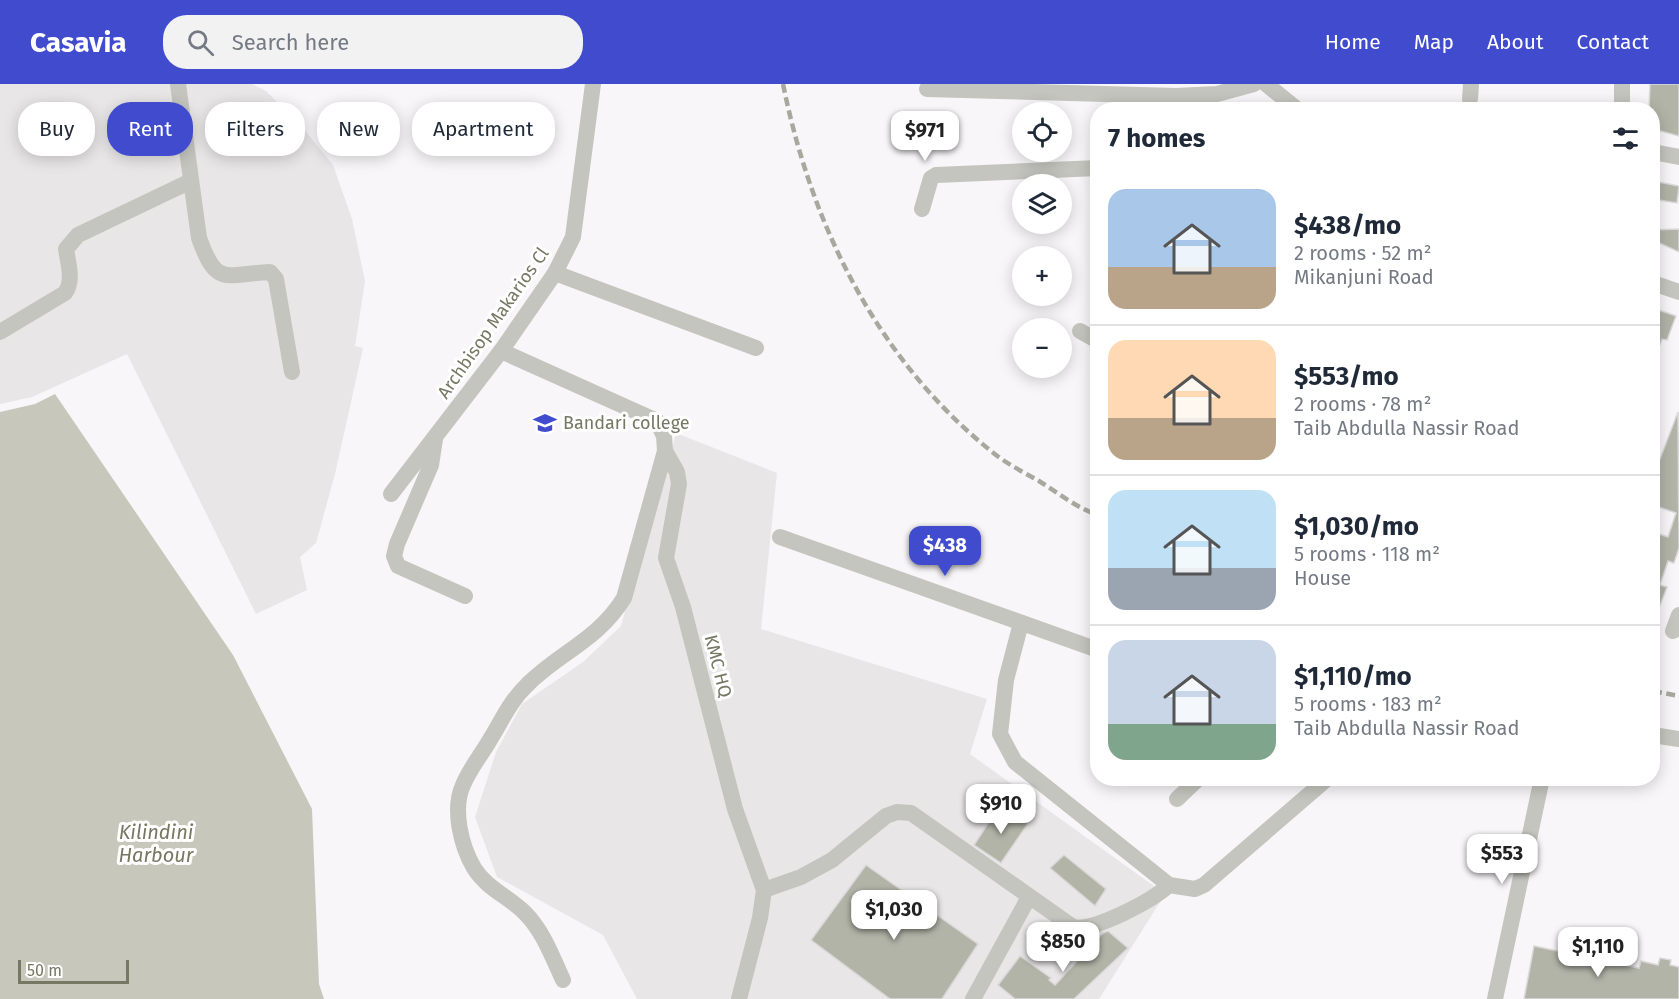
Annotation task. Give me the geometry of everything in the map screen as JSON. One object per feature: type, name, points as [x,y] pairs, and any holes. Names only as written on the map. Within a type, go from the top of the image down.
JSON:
[{"type":"street","points":[[178,84],[199,238],[212,268],[230,276],[270,272],[276,279],[292,372]]},
{"type":"street","name":"Archbisop Makarios Cl","points":[[391,494],[501,351],[555,273],[573,237],[593,84]]},
{"type":"street","points":[[927,89],[1176,96],[1217,94],[1254,84]]},
{"type":"street","points":[[1266,84],[1288,102]]},
{"type":"street","points":[[1622,84],[1622,102]]},
{"type":"street","points":[[1660,153],[1679,157]]},
{"type":"street","points":[[922,209],[931,178],[936,175],[1090,168]]},
{"type":"street","points":[[0,332],[64,293],[69,287],[66,249],[68,243],[191,181]]},
{"type":"street","points":[[555,273],[756,348]]},
{"type":"street","points":[[1660,285],[1679,292]]},
{"type":"street","points":[[1080,331],[1090,337]]},
{"type":"street","name":"KMC HQ","points":[[501,351],[657,421],[664,435],[665,451],[677,472],[679,484],[666,558],[683,607],[735,809],[764,890],[764,904],[739,999]]},
{"type":"street","points":[[436,435],[431,465],[394,556],[398,566],[465,596]]},
{"type":"street","points":[[563,980],[545,939],[527,914],[510,899],[494,891],[475,869],[461,838],[459,811],[461,788],[512,703],[527,685],[591,638],[613,615],[624,598],[665,451]]},
{"type":"street","points":[[780,537],[1090,647]]},
{"type":"street","points":[[1673,631],[1679,615]]},
{"type":"street","points":[[1022,623],[1006,680],[1000,738],[1015,762],[1169,885],[1195,889],[1204,885],[1319,786]]},
{"type":"street","points":[[1660,736],[1679,739]]},
{"type":"street","points":[[1177,799],[1191,786]]},
{"type":"street","points":[[1495,999],[1540,786]]},
{"type":"street","points":[[764,890],[801,877],[832,860],[886,816],[897,812],[911,813],[1073,927],[1081,929],[1158,896],[1169,885]]},
{"type":"street","points":[[973,999],[1029,897]]},
{"type":"shaded area","points":[[0,84],[252,84],[266,91],[277,102],[205,102],[205,156],[305,156],[305,130],[317,145],[317,156],[326,156],[333,165],[352,219],[365,281],[355,346],[363,348],[335,474],[316,543],[300,557],[307,590],[256,614],[127,354],[32,397],[0,404]]},
{"type":"shaded area","points":[[676,433],[777,473],[761,629],[987,699],[970,754],[1165,894],[1099,999],[637,999],[603,935],[497,877],[475,817],[496,752],[522,704],[583,662],[621,626],[634,578],[645,552]]},
{"type":"water","name":"Kilindini Harbour","points":[[55,394],[233,655],[312,809],[319,984],[324,999],[0,999],[0,412],[35,404]]},
{"type":"building","points":[[1650,84],[1679,84],[1679,136],[1660,131],[1660,102],[1649,102]]},
{"type":"building","points":[[1660,182],[1679,186],[1677,203],[1660,200]]},
{"type":"building","points":[[1679,229],[1679,252],[1660,243],[1660,230]]},
{"type":"building","points":[[1660,310],[1676,316],[1667,340],[1662,339],[1660,344]]},
{"type":"building","points":[[1678,412],[1679,548],[1674,563],[1668,561],[1660,585],[1660,534],[1668,537],[1676,513],[1660,507],[1660,459]]},
{"type":"building","points":[[1660,585],[1667,587],[1660,605]]},
{"type":"building","points":[[998,808],[1029,822],[1001,863],[974,845]]},
{"type":"building","points":[[1064,855],[1106,889],[1095,906],[1050,868]]},
{"type":"building","points":[[866,865],[978,944],[942,999],[890,999],[811,940]]},
{"type":"building","points":[[1108,931],[1128,948],[1074,999],[1015,999],[998,985],[1020,956],[1051,978],[1049,980],[1055,985],[1103,933]]},
{"type":"building","points":[[1534,946],[1639,968],[1641,961],[1658,965],[1660,958],[1671,960],[1670,965],[1679,967],[1679,999],[1524,999]]},
{"type":"railway","points":[[783,84],[812,190],[832,240],[856,289],[885,335],[917,378],[954,419],[1012,466],[1090,512]]},
{"type":"railway","points":[[1660,692],[1679,696]]},
{"type":"place","name":"Bandari college","points":[[545,423]]}]
